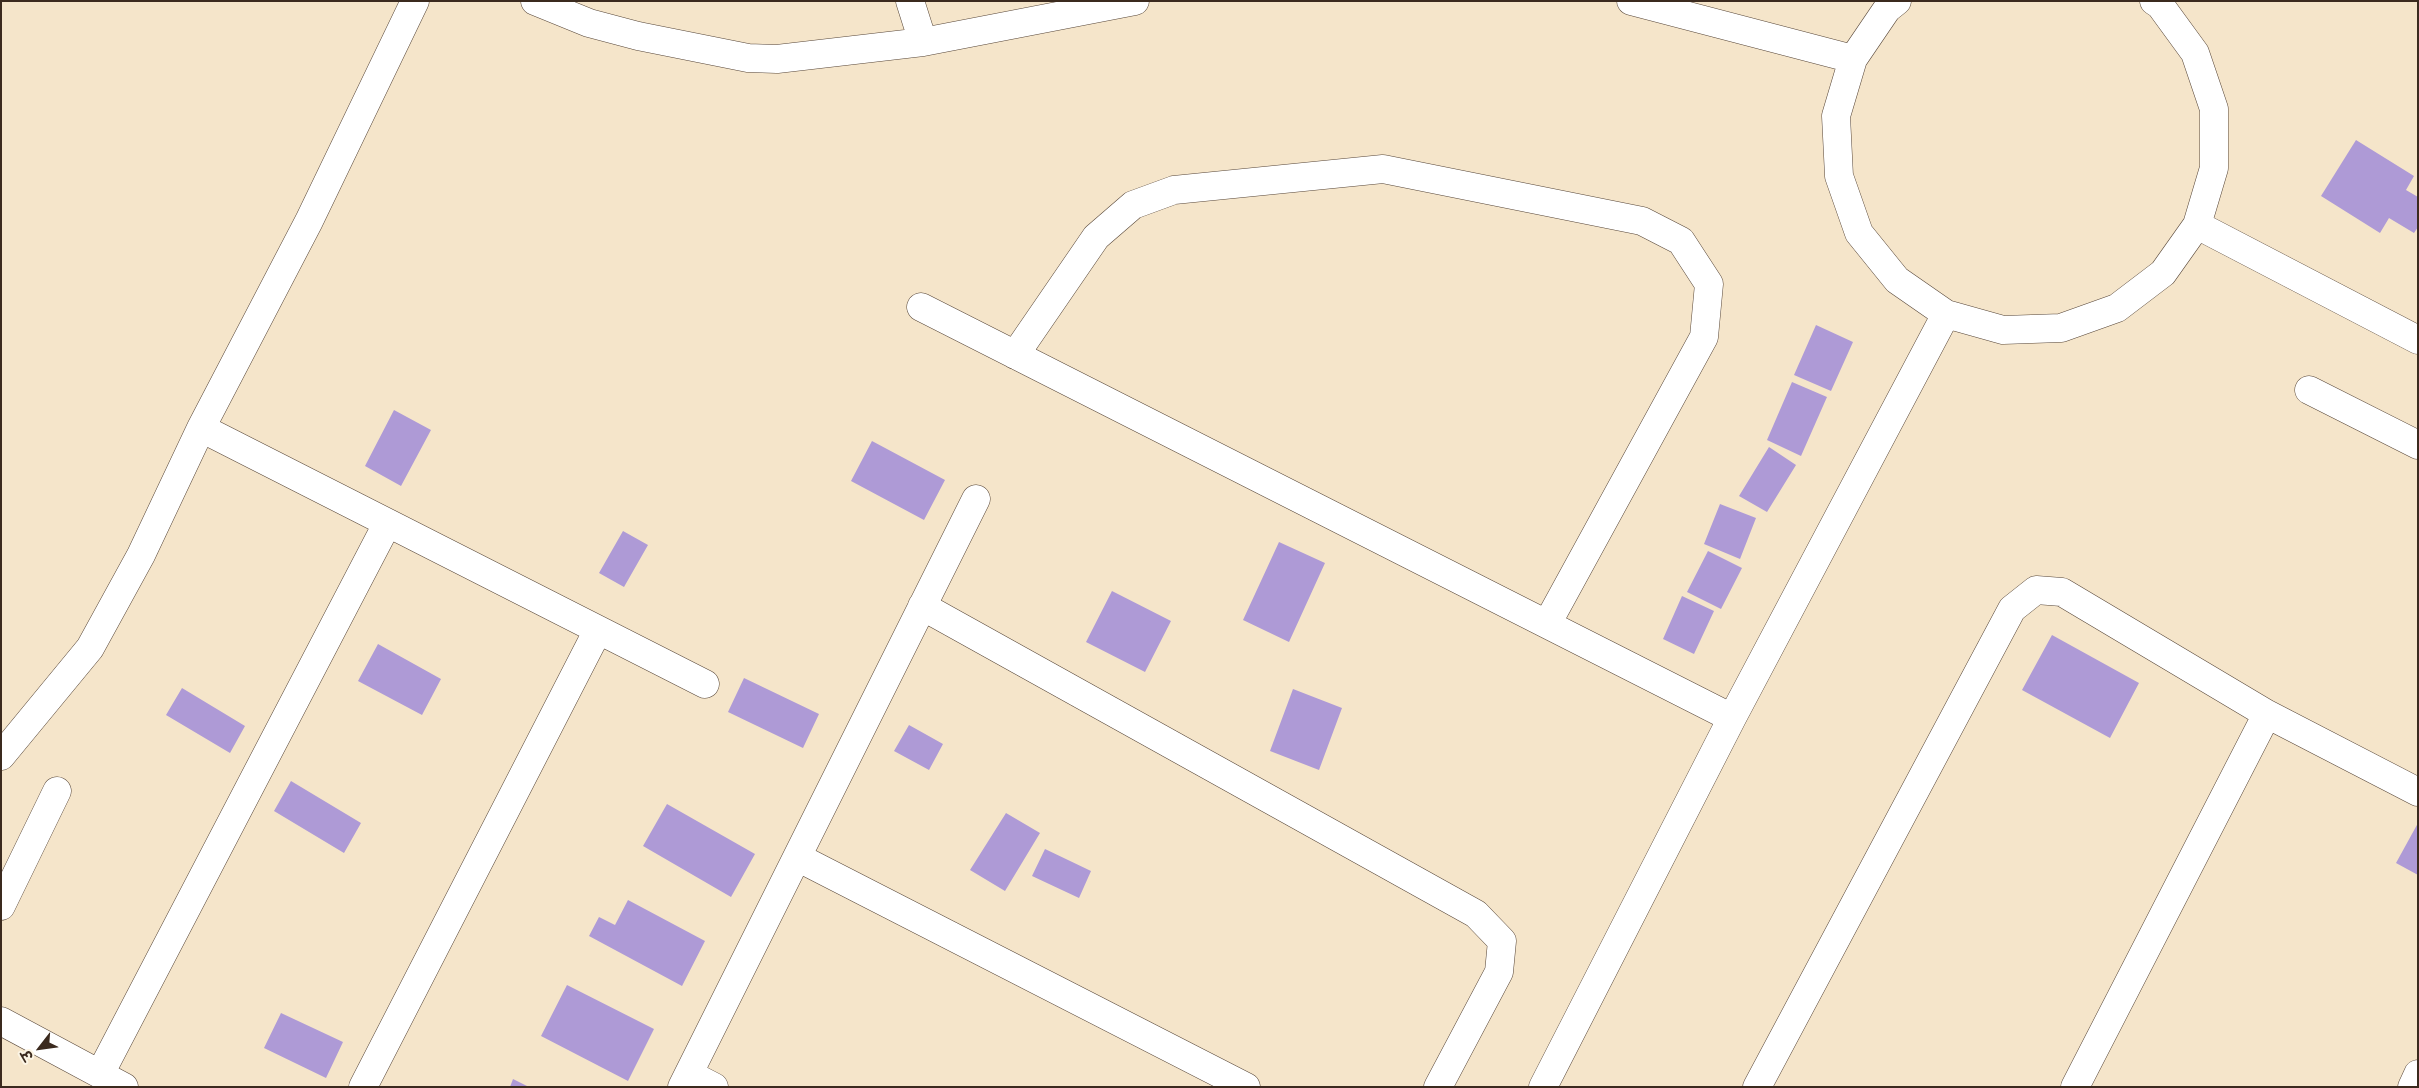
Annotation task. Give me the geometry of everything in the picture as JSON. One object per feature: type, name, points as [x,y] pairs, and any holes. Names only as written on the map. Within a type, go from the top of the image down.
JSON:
[{"type":"street","points":[[1,756],[90,648],[141,555],[201,428],[309,221],[415,1]]},
{"type":"street","points":[[535,1],[589,23],[638,36],[748,58],[804,57],[922,42],[1135,1]]},
{"type":"street","points":[[910,1],[922,42]]},
{"type":"street","points":[[1630,1],[1853,59]]},
{"type":"street","points":[[1897,1],[1887,8],[1853,59],[1836,116],[1839,176],[1859,233],[1897,280],[1946,314],[2003,330],[2062,328],[2117,308],[2163,273],[2197,224],[2214,168],[2214,109],[2195,53],[2160,5],[2154,1]]},
{"type":"street","points":[[1014,355],[1096,237],[1133,205],[1174,190],[1383,169],[1642,221],[1681,241],[1709,284],[1704,337],[1547,624]]},
{"type":"street","points":[[2197,224],[2418,340]]},
{"type":"street","points":[[921,308],[1732,718]]},
{"type":"street","points":[[1543,1087],[1732,718],[1946,314]]},
{"type":"street","points":[[2309,390],[2418,445]]},
{"type":"street","points":[[201,428],[386,524],[705,684]]},
{"type":"street","points":[[714,1087],[686,1080],[976,499]]},
{"type":"street","points":[[100,1074],[386,524]]},
{"type":"street","points":[[1757,1087],[2012,609],[2036,590],[2062,592],[2267,714],[2418,792]]},
{"type":"street","points":[[922,606],[1476,914],[1502,941],[1499,972],[1438,1087]]},
{"type":"street","points":[[363,1087],[598,630]]},
{"type":"street","points":[[2076,1087],[2267,714]]},
{"type":"street","points":[[1,906],[57,791]]},
{"type":"street","points":[[797,857],[1246,1087]]},
{"type":"street","points":[[1,1021],[124,1087]]},
{"type":"street","points":[[2412,1087],[2418,1074]]},
{"type":"building","points":[[2356,140],[2414,176],[2406,190],[2418,197],[2418,227],[2414,233],[2389,218],[2380,233],[2321,196]]},
{"type":"building","points":[[1816,325],[1853,342],[1831,391],[1794,375]]},
{"type":"building","points":[[1792,382],[1827,397],[1801,456],[1767,440]]},
{"type":"building","points":[[394,410],[431,430],[401,486],[365,466]]},
{"type":"building","points":[[872,441],[945,480],[924,520],[851,481]]},
{"type":"building","points":[[1769,447],[1796,465],[1767,512],[1739,496]]},
{"type":"building","points":[[1720,504],[1756,518],[1740,559],[1704,544]]},
{"type":"building","points":[[623,531],[648,545],[624,587],[599,573]]},
{"type":"building","points":[[1279,542],[1325,563],[1289,642],[1243,620]]},
{"type":"building","points":[[1708,551],[1742,568],[1721,609],[1687,592]]},
{"type":"building","points":[[1112,591],[1171,621],[1145,672],[1086,642]]},
{"type":"building","points":[[1682,596],[1714,611],[1694,654],[1663,639]]},
{"type":"building","points":[[2052,635],[2139,683],[2110,738],[2022,690]]},
{"type":"building","points":[[378,644],[441,679],[422,715],[358,681]]},
{"type":"building","points":[[744,678],[819,714],[803,748],[728,712]]},
{"type":"building","points":[[182,688],[245,726],[230,753],[166,715]]},
{"type":"building","points":[[1293,689],[1342,708],[1319,770],[1270,751]]},
{"type":"building","points":[[909,725],[943,744],[929,770],[894,751]]},
{"type":"building","points":[[291,781],[361,823],[344,853],[274,811]]},
{"type":"building","points":[[667,804],[755,854],[731,897],[643,846]]},
{"type":"building","points":[[1006,813],[1040,833],[1005,891],[970,870]]},
{"type":"building","points":[[2418,823],[2418,875],[2396,863]]},
{"type":"building","points":[[1045,849],[1091,871],[1079,898],[1032,876]]},
{"type":"building","points":[[628,900],[705,941],[682,986],[589,936],[599,917],[615,925]]},
{"type":"building","points":[[567,985],[654,1029],[628,1081],[541,1036]]},
{"type":"building","points":[[281,1013],[343,1042],[326,1078],[264,1048]]},
{"type":"building","points":[[513,1079],[529,1087],[510,1087]]}]
